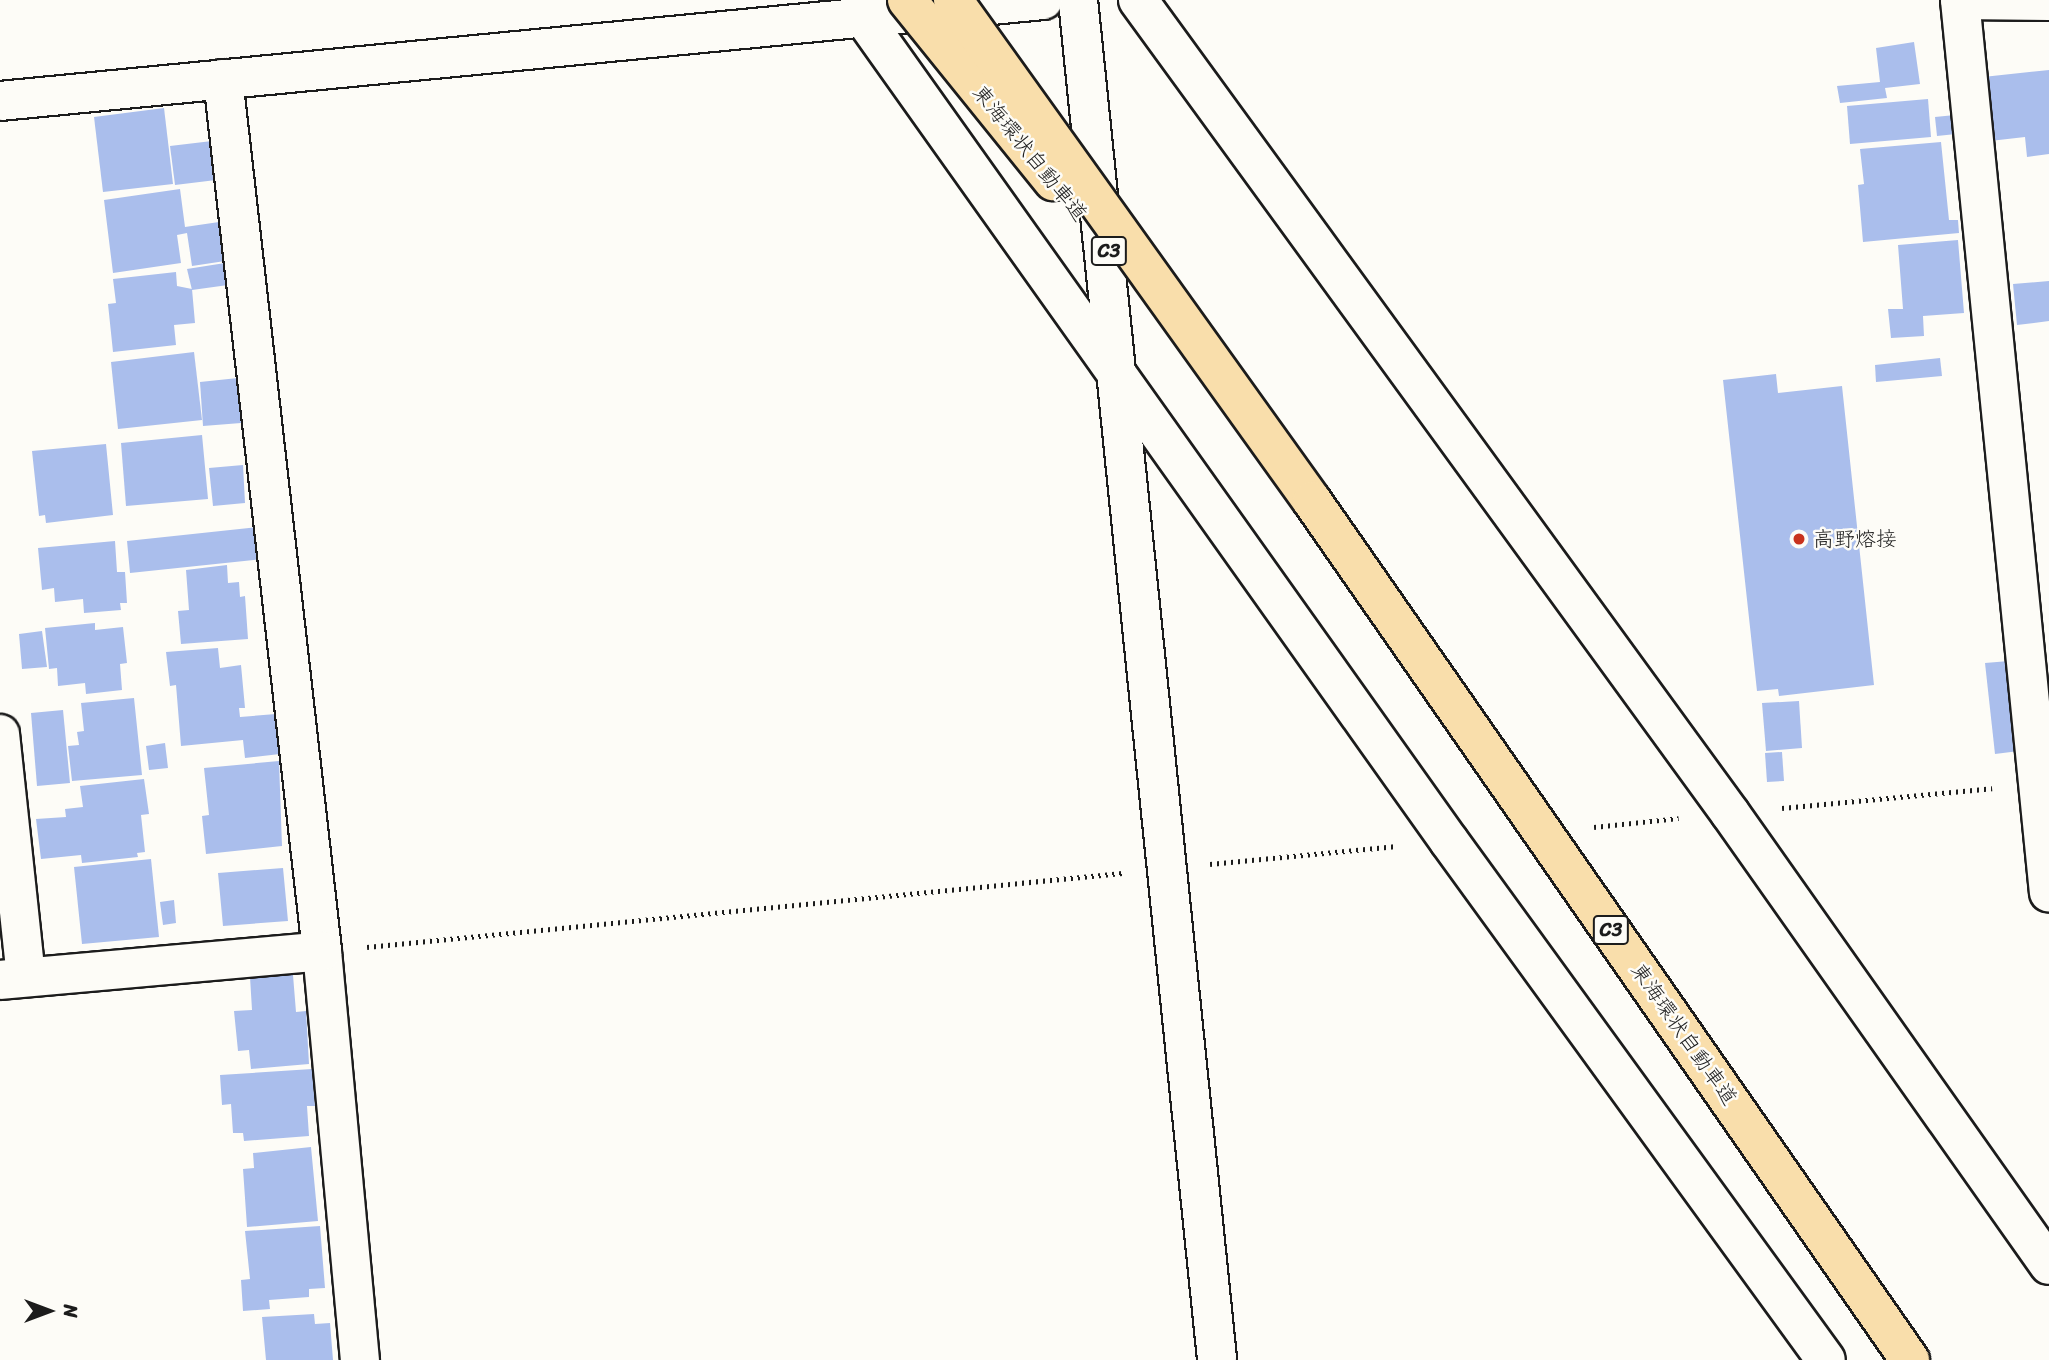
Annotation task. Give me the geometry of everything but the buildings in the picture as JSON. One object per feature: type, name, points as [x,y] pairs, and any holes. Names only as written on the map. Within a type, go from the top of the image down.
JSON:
[{"type":"highway","name":"東海環状自動車道","points":[[907,0],[1312,501]]},
{"type":"highway","name":"東海環状自動車道","points":[[953,0],[1312,501],[1910,1360]]},
{"type":"street","points":[[0,101],[1043,0]]},
{"type":"street","points":[[1078,0],[1217,1360]]},
{"type":"street","points":[[1138,0],[1730,813],[2049,1265]]},
{"type":"street","points":[[2049,1],[1960,0],[2049,892]]},
{"type":"street","points":[[863,17],[1449,841],[1826,1360]]},
{"type":"street","points":[[223,79],[322,951],[360,1360]]},
{"type":"street","points":[[0,734],[13,978],[322,951]]},
{"type":"path","points":[[1583,828],[2038,783]]},
{"type":"path","points":[[322,951],[1449,841]]},
{"type":"place","name":"高野熔接","points":[[1799,539]]}]
